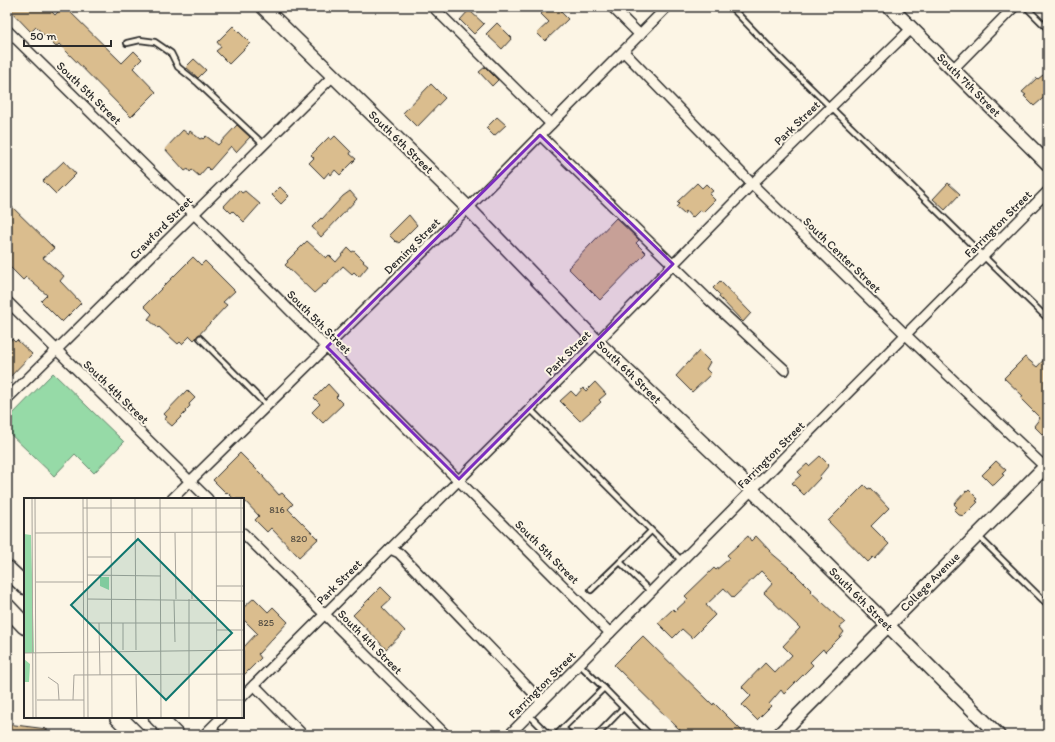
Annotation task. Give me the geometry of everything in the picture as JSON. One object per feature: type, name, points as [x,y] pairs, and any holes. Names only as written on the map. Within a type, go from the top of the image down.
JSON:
[{"type":"highway","points":[[7,569],[24,585]]},
{"type":"highway","points":[[7,608],[24,625]]},
{"type":"highway","points":[[119,718],[136,735]]},
{"type":"highway","points":[[158,718],[175,735]]},
{"type":"street","name":"South 6th Street","points":[[263,7],[468,208],[597,342],[753,491],[998,735]]},
{"type":"street","points":[[433,7],[550,124]]},
{"type":"street","points":[[612,7],[640,35]]},
{"type":"street","name":"Deming Street","points":[[173,498],[468,208],[667,7]]},
{"type":"street","name":"South 7th Street","points":[[890,7],[1048,164]]},
{"type":"street","points":[[953,69],[1014,7]]},
{"type":"street","name":"Park Street","points":[[244,695],[597,342],[752,184],[912,28]]},
{"type":"street","name":"South 5th Street","points":[[7,30],[194,213],[610,633]]},
{"type":"street","name":"South Center Street","points":[[624,52],[752,184],[906,335],[1047,467]]},
{"type":"street","name":"Crawford Street","points":[[7,399],[333,76]]},
{"type":"street","points":[[540,135],[709,300],[785,370]]},
{"type":"street","name":"Farrington Street","points":[[509,735],[753,491],[1048,191]]},
{"type":"street","name":"South 4th Street","points":[[7,301],[207,498]]},
{"type":"street","name":"College Avenue","points":[[779,735],[977,535],[1047,467]]},
{"type":"street","name":"South 4th Street","points":[[244,534],[446,735]]},
{"type":"street","points":[[390,549],[399,553],[542,702]]},
{"type":"street","points":[[254,685],[303,735]]},
{"type":"street","points":[[204,735],[216,721]]},
{"type":"lane","points":[[731,7],[777,56],[1048,319]]},
{"type":"lane","points":[[1026,7],[1048,28]]},
{"type":"lane","points":[[127,44],[140,40],[155,42],[171,53],[178,67],[198,83],[263,144]]},
{"type":"lane","points":[[200,338],[268,406]]},
{"type":"lane","points":[[530,409],[682,561]]},
{"type":"lane","points":[[591,590],[652,531]]},
{"type":"lane","points":[[977,535],[1048,605]]},
{"type":"lane","points":[[620,562],[651,592]]},
{"type":"lane","points":[[579,664],[648,733],[646,735]]},
{"type":"lane","points":[[556,735],[604,688]]},
{"type":"lane","points":[[597,735],[623,708]]},
{"type":"lane","points":[[529,715],[549,735]]},
{"type":"lane","points":[[216,721],[219,735]]},
{"type":"lane","points":[[563,728],[570,735]]},
{"type":"highlighted area","points":[[540,135],[673,264],[459,479],[327,347]]},
{"type":"green space","points":[[53,373],[124,442],[94,473],[75,454],[54,476],[7,431],[7,420]]},
{"type":"building","points":[[7,7],[47,7],[55,15],[63,7],[65,7],[122,63],[134,51],[142,59],[133,68],[156,92],[131,117],[59,44],[56,47],[36,27],[31,32]]},
{"type":"building","points":[[548,7],[556,7],[568,19],[545,41],[537,33],[549,22],[541,14]]},
{"type":"building","points":[[469,10],[484,24],[474,34],[460,20]]},
{"type":"building","points":[[497,23],[512,38],[502,49],[486,34]]},
{"type":"building","points":[[233,26],[250,43],[229,64],[216,51],[221,47],[217,42]]},
{"type":"building","points":[[194,59],[206,70],[198,78],[186,67]]},
{"type":"building","points":[[485,67],[498,80],[492,86],[479,72]]},
{"type":"building","points":[[1043,75],[1048,80],[1048,94],[1034,106],[1022,92],[1037,78],[1038,79]]},
{"type":"building","points":[[431,84],[445,98],[417,127],[403,113]]},
{"type":"building","points":[[497,117],[506,125],[494,136],[486,128]]},
{"type":"building","points":[[237,125],[250,137],[236,152],[231,146],[210,170],[207,167],[199,176],[192,170],[190,172],[188,169],[185,171],[165,149],[183,130],[188,134],[190,131],[200,139],[203,139],[206,136],[218,145]]},
{"type":"building","points":[[335,136],[356,159],[340,175],[335,170],[331,175],[329,172],[324,178],[309,163],[314,158],[311,155],[329,137],[331,140]]},
{"type":"building","points":[[64,161],[76,174],[56,194],[43,181]]},
{"type":"building","points":[[697,183],[702,188],[706,184],[713,191],[709,194],[715,200],[703,212],[700,210],[692,218],[686,211],[684,214],[676,207],[679,204],[677,202]]},
{"type":"building","points":[[948,183],[960,194],[945,210],[933,199]]},
{"type":"building","points":[[280,187],[289,196],[281,204],[272,195]]},
{"type":"building","points":[[239,190],[242,193],[245,191],[260,204],[244,222],[233,211],[231,213],[224,206]]},
{"type":"building","points":[[350,191],[357,199],[321,237],[312,227]]},
{"type":"building","points":[[7,202],[54,248],[43,258],[64,276],[60,281],[81,303],[62,322],[41,301],[47,295],[26,277],[23,280],[7,264]]},
{"type":"building","points":[[409,215],[417,225],[399,243],[396,242],[389,235]]},
{"type":"building","points":[[616,218],[639,240],[636,243],[646,253],[600,300],[568,268]]},
{"type":"building","points":[[307,241],[326,258],[329,255],[336,262],[348,248],[352,252],[354,251],[368,266],[359,277],[354,272],[352,274],[343,266],[325,285],[324,284],[314,293],[285,265],[288,262],[287,261]]},
{"type":"building","points":[[193,257],[201,265],[205,261],[235,291],[223,302],[227,305],[194,340],[190,336],[182,344],[180,342],[178,344],[148,319],[152,314],[144,306]]},
{"type":"building","points":[[720,281],[751,313],[743,322],[719,297],[720,295],[713,288]]},
{"type":"building","points":[[12,339],[15,342],[17,340],[32,354],[7,380],[7,345]]},
{"type":"building","points":[[699,351],[710,362],[706,369],[711,374],[692,392],[676,376]]},
{"type":"building","points":[[1048,355],[1048,440],[1034,426],[1040,418],[1021,399],[1023,396],[1004,378],[1025,357],[1037,367]]},
{"type":"building","points":[[595,382],[606,394],[599,400],[601,402],[580,421],[560,401],[571,391],[576,396],[583,388],[586,391]]},
{"type":"building","points":[[328,384],[338,395],[336,397],[343,404],[323,423],[312,412],[320,404],[314,398]]},
{"type":"building","points":[[187,390],[195,398],[189,404],[190,406],[185,411],[186,412],[172,426],[164,419],[167,417],[164,414]]},
{"type":"building","points":[[240,453],[264,477],[279,495],[282,493],[293,504],[288,509],[318,539],[299,557],[271,528],[267,532],[255,520],[259,516],[244,500],[244,498],[233,498],[213,480]]},
{"type":"building","points":[[820,456],[829,465],[819,477],[820,478],[804,495],[792,483],[801,475],[798,472],[807,464],[809,466]]},
{"type":"building","points":[[996,461],[1006,470],[1002,474],[1004,475],[994,485],[992,485],[982,475]]},
{"type":"building","points":[[864,485],[868,489],[870,488],[889,508],[871,526],[889,544],[875,559],[873,557],[868,562],[828,521]]},
{"type":"building","points":[[969,490],[978,499],[976,501],[978,502],[964,516],[959,515],[954,510],[957,507],[954,504],[966,491],[967,492]]},
{"type":"building","points":[[748,536],[751,541],[756,536],[769,551],[788,567],[812,591],[811,592],[845,623],[840,627],[844,632],[840,637],[825,652],[823,649],[810,662],[813,665],[784,694],[781,690],[769,704],[771,706],[757,720],[742,705],[751,696],[742,687],[765,663],[775,673],[792,655],[783,646],[800,628],[764,593],[773,583],[761,571],[733,598],[724,588],[706,605],[715,615],[692,638],[682,629],[673,638],[658,623],[673,609],[675,611],[688,599],[685,596],[714,568],[716,570],[730,558],[727,555]]},
{"type":"building","points":[[381,587],[392,598],[382,607],[405,631],[386,649],[353,615]]},
{"type":"building","points":[[254,598],[268,612],[273,607],[288,622],[258,654],[261,658],[244,675],[244,647],[257,633],[244,620],[244,607]]},
{"type":"building","points":[[643,636],[713,705],[714,703],[746,735],[685,735],[614,665]]},
{"type":"building","points":[[7,724],[47,729],[47,735],[7,735]]}]
